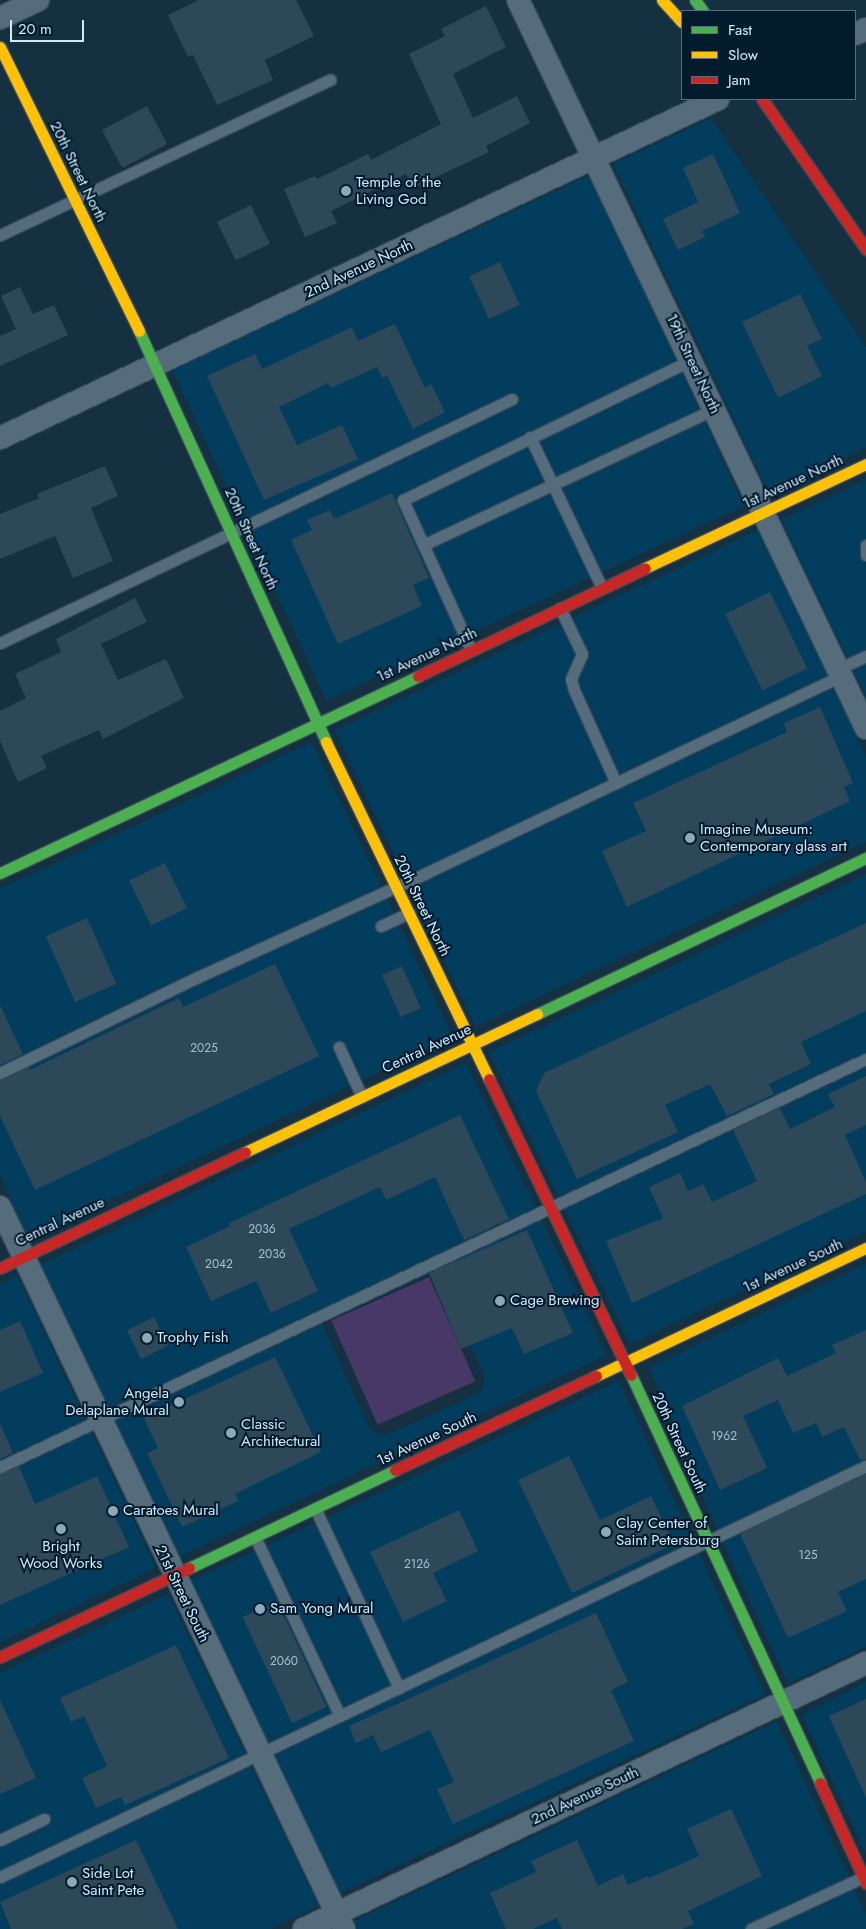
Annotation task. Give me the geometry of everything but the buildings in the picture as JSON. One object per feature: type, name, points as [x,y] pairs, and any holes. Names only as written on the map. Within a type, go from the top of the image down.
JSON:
[{"type":"main road","points":[[662,0],[681,21]]},
{"type":"main road","name":"20th Street North","points":[[0,47],[156,365],[317,723],[471,1045]]},
{"type":"main road","points":[[755,100],[776,122]]},
{"type":"main road","points":[[763,100],[776,122],[866,248]]},
{"type":"main road","name":"1st Avenue North","points":[[0,873],[866,464]]},
{"type":"main road","name":"Central Avenue","points":[[0,1268],[866,858]]},
{"type":"main road","name":"20th Street South","points":[[471,1045],[624,1362],[865,1880]]},
{"type":"main road","name":"1st Avenue South","points":[[0,1658],[866,1248]]},
{"type":"street","points":[[0,18],[38,0]]},
{"type":"street","name":"19th Street North","points":[[518,0],[595,157],[866,728]]},
{"type":"street","name":"2nd Avenue North","points":[[0,438],[716,100]]},
{"type":"street","name":"21st Street South","points":[[0,1207],[99,1419],[341,1921]]},
{"type":"street","name":"2nd Avenue South","points":[[304,1929],[341,1921],[782,1702],[866,1663]]},
{"type":"lane","points":[[0,236],[330,80]]},
{"type":"lane","points":[[471,650],[403,500],[691,360]]},
{"type":"lane","points":[[0,643],[512,399]]},
{"type":"lane","points":[[423,545],[714,409]]},
{"type":"lane","points":[[530,437],[602,588]]},
{"type":"lane","points":[[866,545],[866,555]]},
{"type":"lane","points":[[560,608],[582,654],[571,679],[574,690],[616,783]]},
{"type":"lane","points":[[0,1073],[198,976],[396,887],[616,783],[839,672],[866,656]]},
{"type":"lane","points":[[381,926],[409,913]]},
{"type":"lane","points":[[339,1047],[362,1097]]},
{"type":"lane","points":[[0,1467],[549,1206],[866,1059]]},
{"type":"lane","points":[[0,1877],[866,1466]]},
{"type":"lane","points":[[315,1508],[399,1688]]},
{"type":"lane","points":[[255,1537],[340,1716]]},
{"type":"lane","points":[[0,1840],[44,1819]]},
{"type":"lane","points":[[751,1929],[865,1880]]},
{"type":"shaded area","points":[[711,118],[866,347],[866,448],[769,494],[613,164]]},
{"type":"shaded area","points":[[590,175],[744,506],[326,701],[172,370]]},
{"type":"shaded area","points":[[866,480],[866,697],[781,520]]},
{"type":"shaded area","points":[[758,530],[866,756],[866,842],[476,1027],[335,730]]},
{"type":"shaded area","points":[[312,742],[453,1037],[28,1239],[0,1175],[0,889]]},
{"type":"shaded area","points":[[866,874],[866,1232],[630,1344],[489,1052]]},
{"type":"shaded area","points":[[466,1063],[607,1355],[179,1557],[40,1265]],"holes":[[[424,1266],[439,1273],[485,1377],[481,1392],[384,1436],[370,1429],[323,1326],[327,1310]]]},
{"type":"shaded area","points":[[866,1264],[866,1647],[788,1684],[712,1519],[649,1367]]},
{"type":"shaded area","points":[[17,1275],[156,1568],[0,1642],[0,1284]]},
{"type":"shaded area","points":[[429,1277],[475,1381],[378,1425],[331,1321]]},
{"type":"shaded area","points":[[619,1381],[765,1695],[337,1894],[190,1581]]},
{"type":"shaded area","points":[[168,1594],[319,1906],[271,1929],[0,1929],[0,1673]]},
{"type":"shaded area","points":[[866,1682],[866,1854],[802,1715]]},
{"type":"shaded area","points":[[777,1721],[866,1914],[866,1929],[358,1929],[354,1921]]},
{"type":"traffic: fast","points":[[695,0],[702,10]]},
{"type":"traffic: fast","points":[[139,331],[326,742]]},
{"type":"traffic: fast","points":[[0,873],[418,676]]},
{"type":"traffic: fast","points":[[537,1014],[866,858]]},
{"type":"traffic: fast","points":[[631,1375],[820,1783]]},
{"type":"traffic: fast","points":[[189,1568],[395,1470]]},
{"type":"traffic: slow","points":[[662,0],[681,21]]},
{"type":"traffic: slow","points":[[0,47],[139,331]]},
{"type":"traffic: slow","points":[[645,568],[866,464]]},
{"type":"traffic: slow","points":[[326,742],[489,1079]]},
{"type":"traffic: slow","points":[[245,1152],[537,1014]]},
{"type":"traffic: slow","points":[[596,1376],[866,1248]]},
{"type":"traffic: jam","points":[[763,100],[866,249]]},
{"type":"traffic: jam","points":[[418,676],[645,568]]},
{"type":"traffic: jam","points":[[489,1079],[631,1375]]},
{"type":"traffic: jam","points":[[0,1268],[245,1152]]},
{"type":"traffic: jam","points":[[395,1470],[596,1376]]},
{"type":"traffic: jam","points":[[0,1657],[189,1568]]},
{"type":"traffic: jam","points":[[820,1783],[866,1883]]},
{"type":"place","name":"Temple of the Living God","points":[[346,191]]},
{"type":"place","name":"Imagine Museum: Contemporary glass art","points":[[690,838]]},
{"type":"place","name":"Cage Brewing","points":[[500,1301]]},
{"type":"place","name":"Trophy Fish","points":[[147,1338]]},
{"type":"place","name":"Angela Delaplane Mural","points":[[179,1402]]},
{"type":"place","name":"Classic Architectural","points":[[231,1433]]},
{"type":"place","name":"Caratoes Mural","points":[[113,1511]]},
{"type":"place","name":"Bright Wood Works","points":[[61,1529]]},
{"type":"place","name":"Clay Center of Saint Petersburg","points":[[606,1532]]},
{"type":"place","name":"Sam Yong Mural","points":[[260,1609]]},
{"type":"place","name":"Side Lot Saint Pete","points":[[72,1882]]}]
